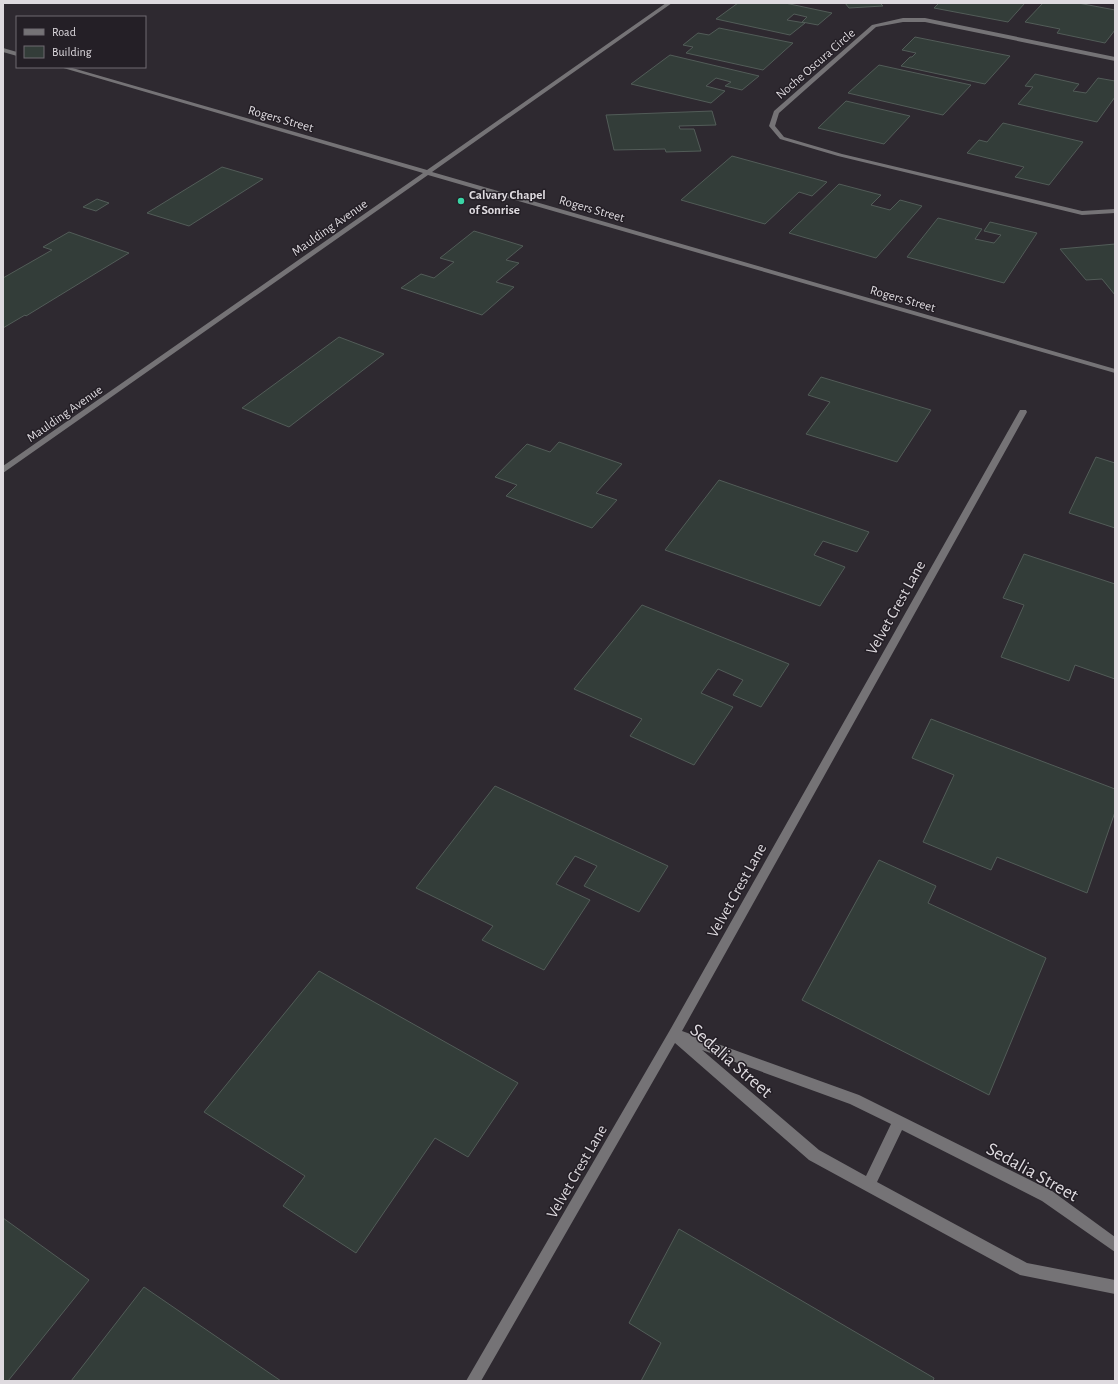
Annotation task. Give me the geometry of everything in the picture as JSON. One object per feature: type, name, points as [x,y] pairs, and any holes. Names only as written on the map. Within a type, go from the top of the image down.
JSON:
[{"type":"street","name":"Maulding Avenue","points":[[3,470],[669,3]]},
{"type":"street","name":"Noche Oscura Circle","points":[[1115,59],[925,20],[903,20],[874,26],[776,112],[772,126],[782,138],[840,155],[1082,213],[1115,211]]},
{"type":"street","points":[[3,50],[16,54]]},
{"type":"street","name":"Rogers Street","points":[[66,68],[1115,371]]},
{"type":"street","name":"Velvet Crest Lane","points":[[473,1381],[674,1034],[1023,412]]},
{"type":"street","name":"Sedalia Street","points":[[674,1034],[854,1099],[1047,1196],[1115,1245]]},
{"type":"street","name":"Sedalia Street","points":[[674,1034],[814,1155],[1025,1270],[1115,1287]]},
{"type":"street","points":[[870,1185],[899,1122]]},
{"type":"building","points":[[738,3],[785,3],[832,13],[818,25],[802,22],[807,17],[794,14],[787,20],[805,23],[790,35],[716,19]]},
{"type":"building","points":[[845,3],[880,3],[883,6],[849,8]]},
{"type":"building","points":[[939,3],[1025,3],[1008,22],[934,8]]},
{"type":"building","points":[[1043,3],[1078,3],[1115,10],[1115,30],[1105,43],[1057,33],[1060,29],[1025,22]]},
{"type":"building","points":[[719,28],[793,43],[763,70],[686,53],[693,47],[683,45],[698,33],[709,35]]},
{"type":"building","points":[[915,37],[1010,56],[985,84],[901,66],[916,53],[902,50]]},
{"type":"building","points":[[670,55],[759,76],[742,90],[725,86],[731,82],[716,78],[706,86],[725,91],[711,103],[631,84]]},
{"type":"building","points":[[879,65],[971,85],[943,115],[848,93]]},
{"type":"building","points":[[1035,74],[1079,84],[1073,91],[1086,93],[1098,78],[1115,81],[1115,97],[1097,122],[1018,104],[1033,87],[1025,86]]},
{"type":"building","points":[[846,101],[910,116],[884,144],[818,128]]},
{"type":"building","points":[[712,111],[716,125],[679,126],[680,129],[694,129],[701,151],[666,152],[665,149],[614,150],[606,115]]},
{"type":"building","points":[[1003,123],[1083,142],[1049,185],[1015,177],[1024,167],[967,153],[979,140],[987,142]]},
{"type":"building","points":[[732,156],[827,182],[812,196],[799,192],[765,224],[681,200]]},
{"type":"building","points":[[222,167],[263,179],[189,226],[147,213]]},
{"type":"building","points":[[839,184],[881,195],[871,205],[890,210],[900,200],[922,206],[876,258],[789,233]]},
{"type":"building","points":[[97,199],[109,203],[96,211],[83,207]]},
{"type":"building","points":[[938,218],[982,229],[975,239],[994,243],[1001,235],[984,231],[990,222],[1037,233],[1004,283],[907,257]]},
{"type":"building","points":[[474,231],[523,246],[506,260],[519,263],[496,282],[514,287],[482,315],[401,288],[421,274],[434,278],[454,262],[440,258]]},
{"type":"building","points":[[69,232],[129,253],[26,316],[25,315],[3,328],[3,278],[52,250],[43,247]]},
{"type":"building","points":[[1115,244],[1115,295],[1102,279],[1086,280],[1060,249]]},
{"type":"building","points":[[339,337],[384,354],[289,427],[242,408]]},
{"type":"building","points":[[821,377],[931,410],[897,462],[806,434],[830,402],[808,395]]},
{"type":"building","points":[[559,442],[622,464],[596,493],[617,500],[592,528],[506,496],[517,485],[495,477],[527,444],[550,452]]},
{"type":"building","points":[[1096,457],[1115,463],[1115,528],[1069,513]]},
{"type":"building","points":[[719,480],[869,532],[857,552],[823,541],[814,555],[845,567],[820,606],[665,550]]},
{"type":"building","points":[[1024,554],[1115,584],[1115,679],[1075,665],[1069,681],[1001,657],[1024,605],[1003,598]]},
{"type":"building","points":[[642,605],[789,664],[761,707],[733,695],[743,680],[718,669],[701,693],[733,707],[694,765],[630,736],[642,719],[574,689]]},
{"type":"building","points":[[931,719],[1115,789],[1115,812],[1087,893],[997,857],[991,870],[923,842],[954,775],[912,758]]},
{"type":"building","points":[[495,786],[668,866],[639,912],[584,886],[597,866],[575,856],[556,884],[590,900],[544,970],[482,940],[493,926],[416,888]]},
{"type":"building","points":[[879,860],[936,886],[928,903],[1046,958],[989,1095],[802,1000]]},
{"type":"building","points":[[319,971],[518,1083],[468,1157],[435,1138],[356,1253],[283,1206],[305,1176],[204,1112]]},
{"type":"building","points":[[3,1218],[89,1280],[8,1381],[3,1381]]},
{"type":"building","points":[[679,1229],[934,1378],[933,1381],[641,1381],[661,1343],[629,1323]]},
{"type":"building","points":[[144,1287],[281,1381],[71,1381]]},
{"type":"place","name":"Calvary Chapel of Sonrise","points":[[461,201]]}]
